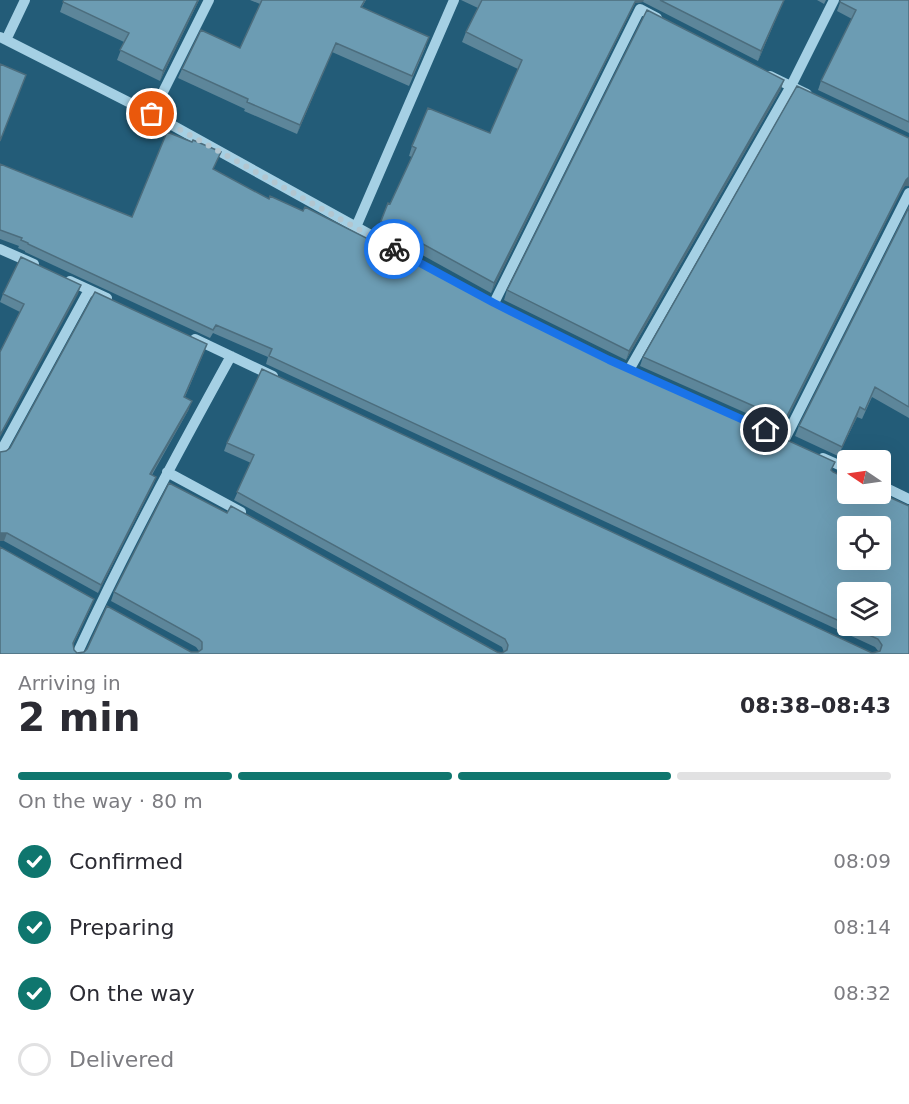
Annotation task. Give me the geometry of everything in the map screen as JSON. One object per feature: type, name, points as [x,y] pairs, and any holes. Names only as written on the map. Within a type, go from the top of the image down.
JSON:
[{"type":"street","points":[[26,0],[3,38],[152,114],[395,249]]},
{"type":"street","points":[[152,114],[209,0]]},
{"type":"street","points":[[356,227],[454,0]]},
{"type":"street","points":[[629,369],[791,86],[834,0]]},
{"type":"street","points":[[494,303],[639,9],[670,25]]},
{"type":"street","points":[[761,71],[820,99]]},
{"type":"street","points":[[785,439],[909,193]]},
{"type":"street","points":[[0,249],[39,267]]},
{"type":"street","points":[[59,276],[119,304]]},
{"type":"street","points":[[0,453],[89,290]]},
{"type":"street","points":[[180,332],[286,381]]},
{"type":"street","points":[[77,654],[167,472],[231,356]]},
{"type":"street","points":[[816,454],[837,464]]},
{"type":"street","points":[[167,472],[250,518]]},
{"type":"street","points":[[891,491],[909,499]]},
{"type":"building","points":[[64,0],[198,0],[163,71],[120,50],[129,33],[63,2]]},
{"type":"building","points":[[262,0],[365,0],[361,7],[429,37],[412,76],[336,43],[300,125],[247,102],[248,99],[182,69],[201,30],[240,48]]},
{"type":"building","points":[[482,0],[636,0],[494,283],[381,221],[416,148],[412,146],[428,108],[490,133],[522,60],[466,32]]},
{"type":"building","points":[[660,0],[784,0],[761,51]]},
{"type":"building","points":[[841,0],[909,0],[909,122],[821,81],[856,10],[840,2]]},
{"type":"building","points":[[647,10],[784,80],[629,351],[507,290]]},
{"type":"building","points":[[0,64],[26,75],[0,141]]},
{"type":"building","points":[[797,86],[909,138],[909,177],[785,420],[643,357]]},
{"type":"building","points":[[167,132],[192,142],[193,140],[221,152],[213,169],[269,199],[270,196],[303,211],[305,207],[372,241],[374,236],[493,301],[629,368],[835,462],[831,470],[837,474],[837,504],[891,504],[891,498],[909,506],[909,654],[0,654],[0,547],[94,599],[73,643],[77,653],[87,649],[107,606],[191,652],[198,652],[202,649],[202,642],[199,639],[114,592],[169,483],[227,513],[231,506],[497,652],[502,653],[507,650],[508,645],[505,639],[237,492],[254,455],[227,443],[262,369],[872,653],[880,651],[882,645],[878,639],[871,636],[891,636],[891,582],[837,582],[837,620],[269,356],[272,349],[216,325],[213,330],[28,244],[21,240],[22,238],[0,230],[0,164],[132,217]]},
{"type":"building","points":[[909,207],[909,407],[875,387],[865,410],[860,407],[842,447],[799,426]]},
{"type":"building","points":[[21,257],[81,285],[0,435],[0,352],[24,304],[3,294]]},
{"type":"building","points":[[95,292],[207,344],[184,397],[192,401],[150,474],[156,477],[101,585],[7,533],[0,533],[0,452],[10,448]]},
{"type":"way so far","points":[[152,114],[394,249]]},
{"type":"route","points":[[394,249],[494,303],[629,370],[766,430]]}]
